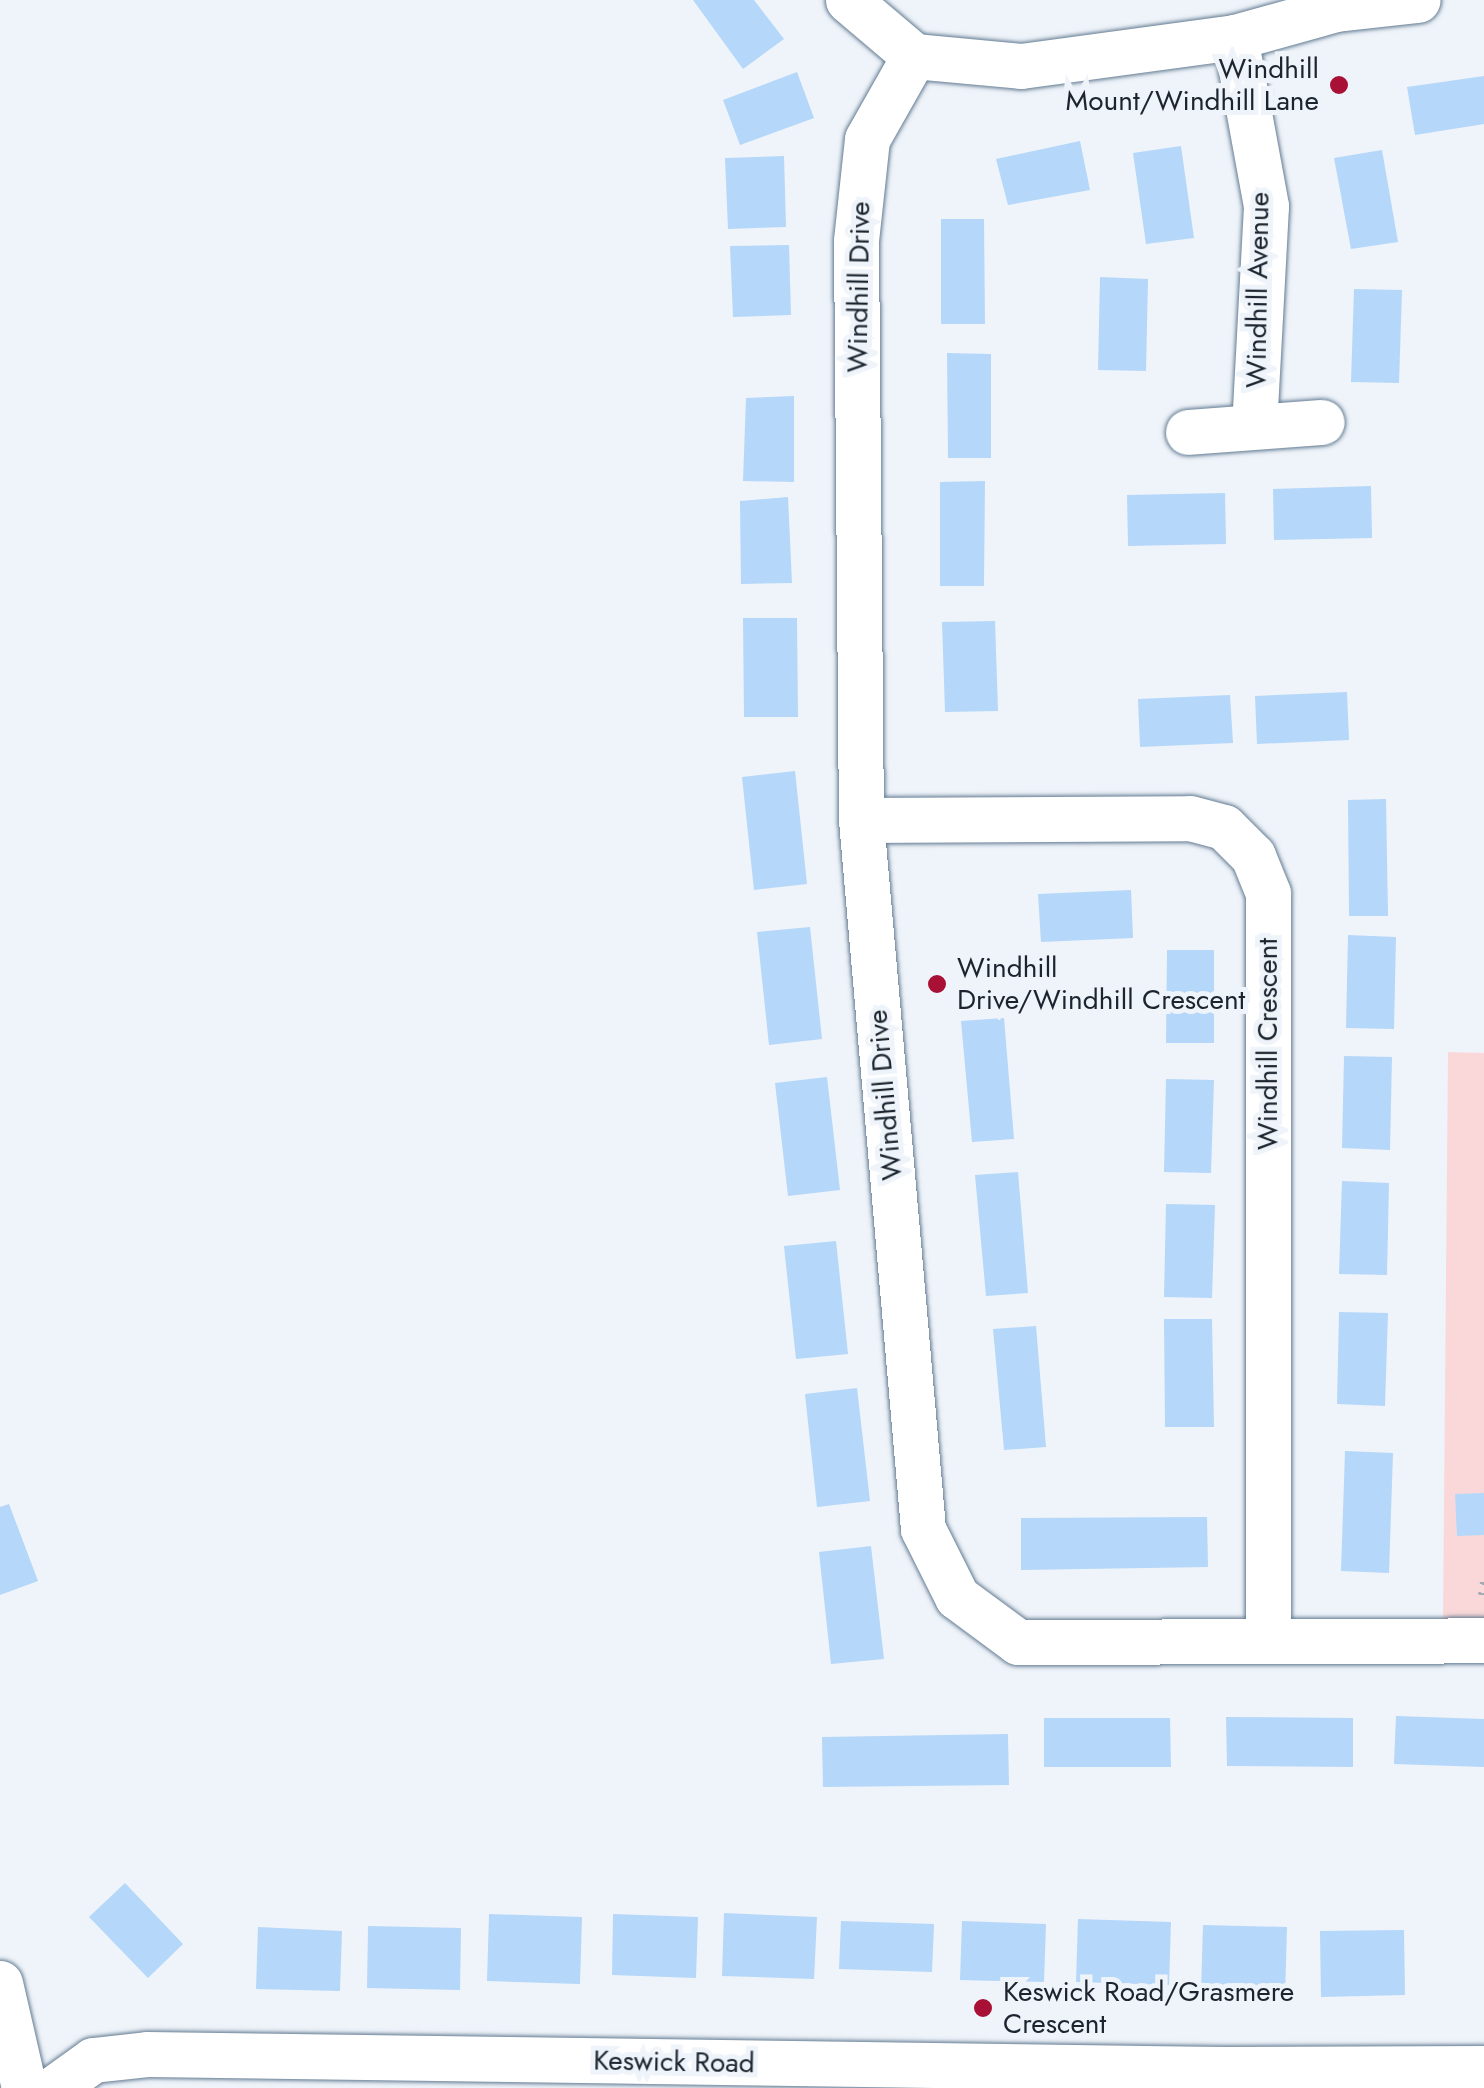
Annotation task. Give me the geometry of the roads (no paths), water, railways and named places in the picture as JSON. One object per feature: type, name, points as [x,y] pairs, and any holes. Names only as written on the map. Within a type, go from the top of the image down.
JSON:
[{"type":"street","points":[[848,0],[914,56],[1020,66],[1235,36],[1336,5],[1418,0]]},
{"type":"street","name":"Windhill Avenue","points":[[1235,36],[1266,206],[1254,426]]},
{"type":"street","name":"Windhill Drive","points":[[914,56],[867,139],[856,242],[861,820],[923,1528],[957,1597],[1018,1642],[1484,1640]]},
{"type":"street","name":"Windhill Avenue","points":[[1188,432],[1322,422]]},
{"type":"street","name":"Windhill Crescent","points":[[861,820],[1190,818],[1224,827],[1253,856],[1268,893],[1268,1640]]},
{"type":"street","points":[[0,1984],[24,2088]]},
{"type":"street","name":"Keswick Road","points":[[54,2088],[92,2060],[147,2054],[1226,2079],[1484,2068]]},
{"type":"place","name":"Windhill Mount/Windhill Lane","points":[[1339,85]]},
{"type":"place","name":"Windhill Drive/Windhill Crescent","points":[[937,984]]},
{"type":"place","name":"Keswick Road/Grasmere Crescent","points":[[983,2008]]}]
